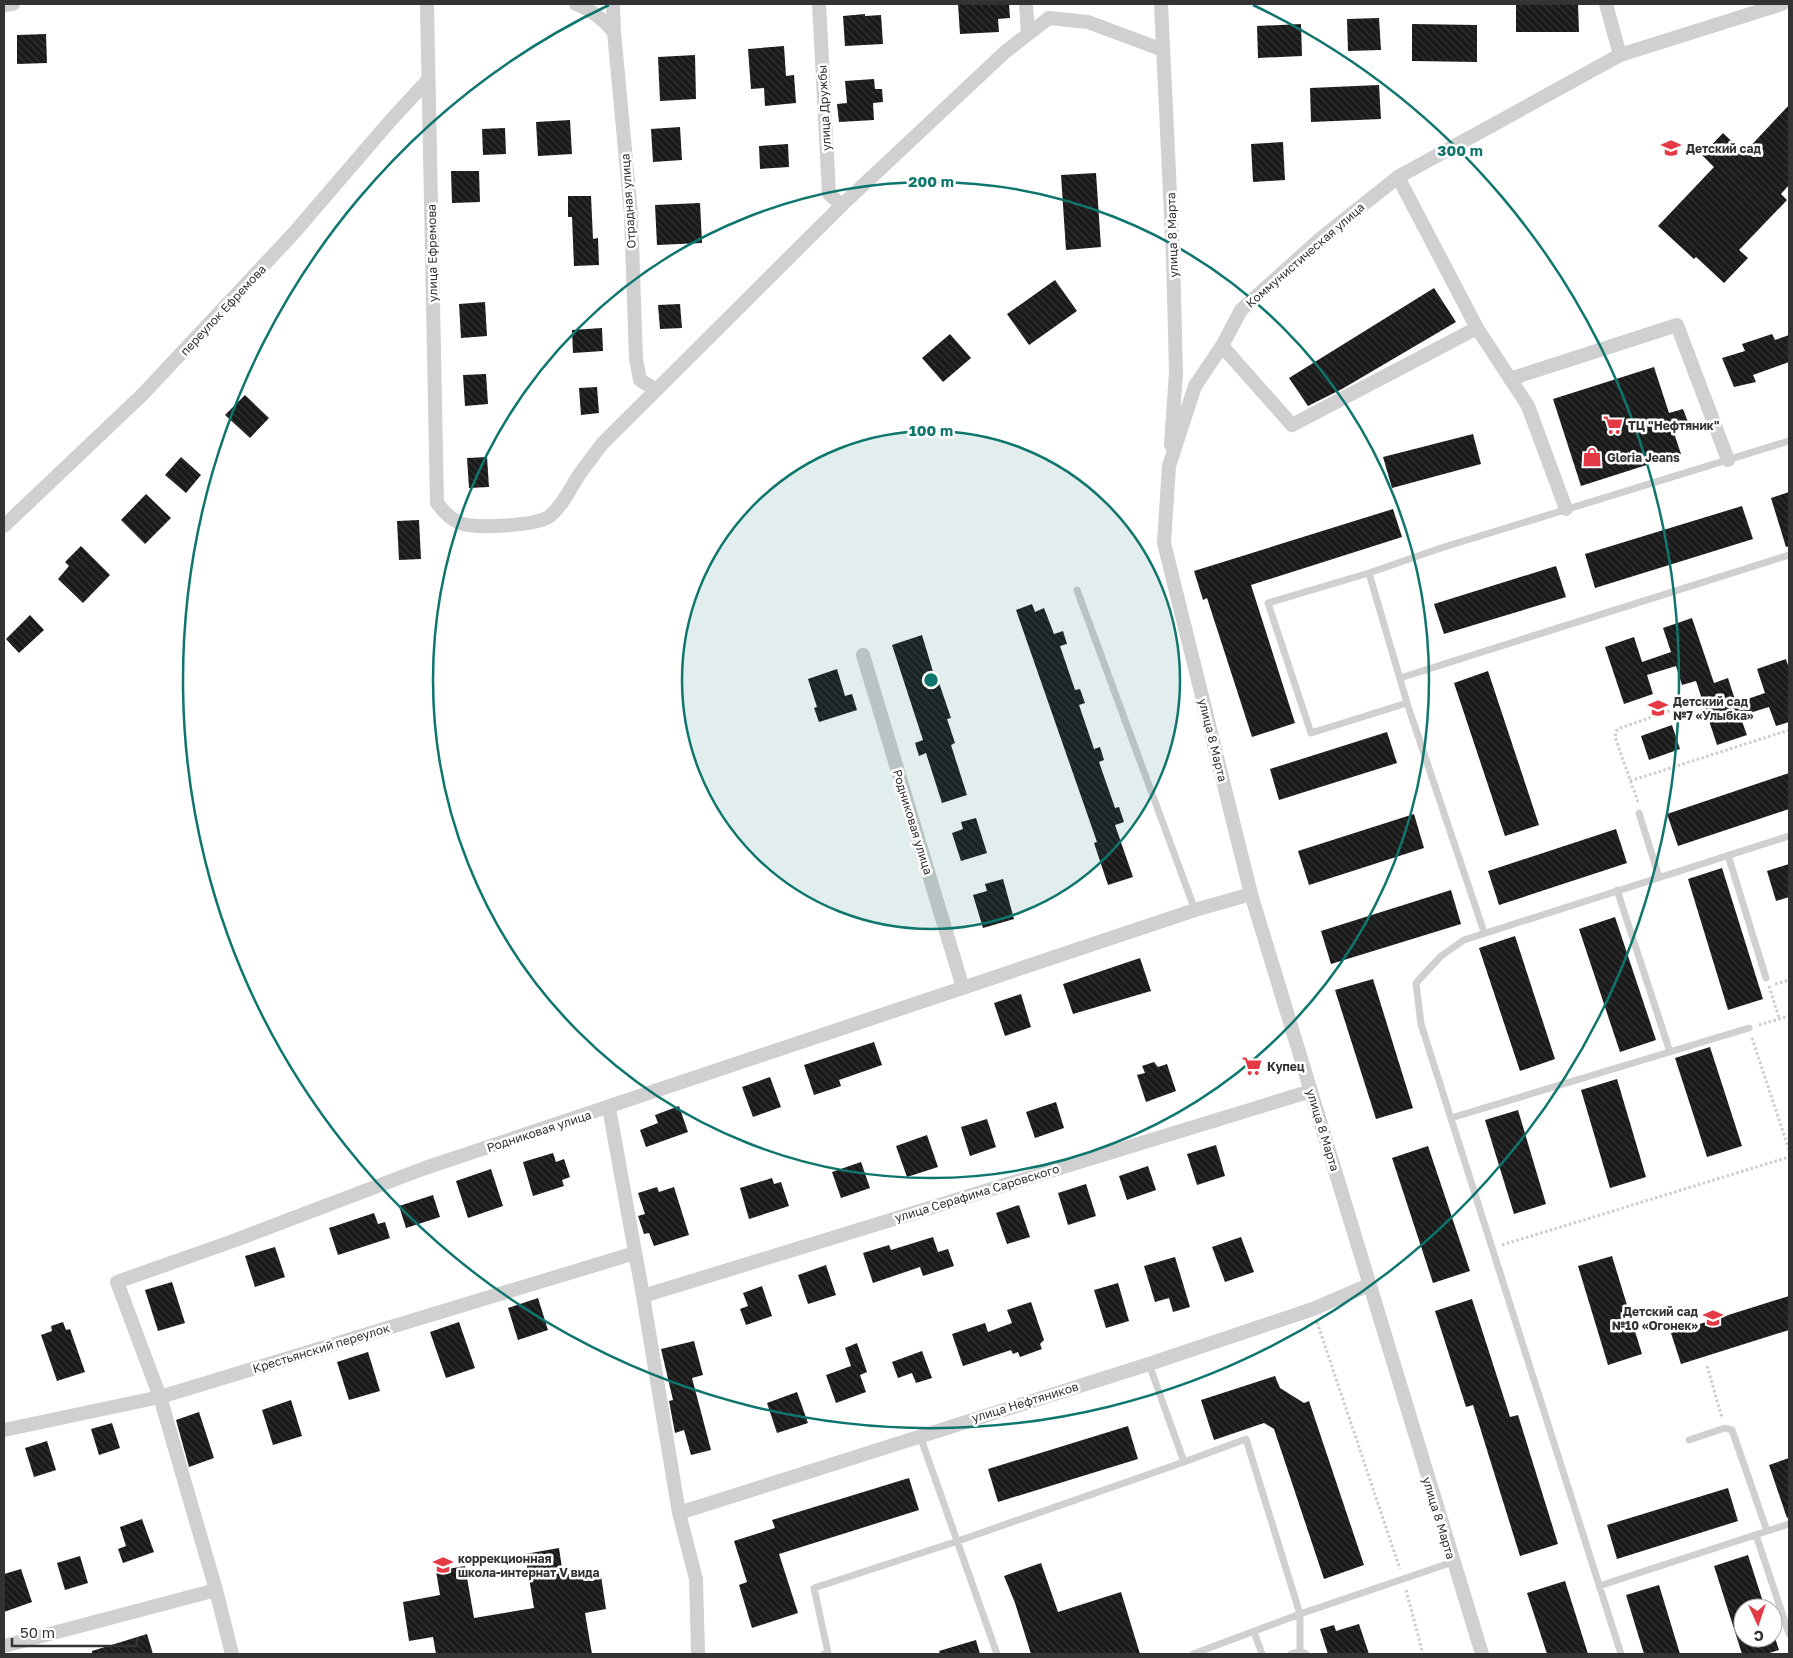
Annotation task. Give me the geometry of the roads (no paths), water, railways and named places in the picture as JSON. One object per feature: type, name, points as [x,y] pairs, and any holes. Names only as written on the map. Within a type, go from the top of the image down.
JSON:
[{"type":"street","points":[[4,5],[11,4]]},
{"type":"street","name":"улица Ефремова","points":[[427,4],[437,503],[446,514],[460,523],[524,525],[549,517],[562,503],[580,473],[602,444],[656,390]]},
{"type":"street","points":[[576,4],[590,9],[614,32]]},
{"type":"street","name":"Отрадная улица","points":[[613,4],[631,214],[636,359],[640,380],[656,390]]},
{"type":"street","name":"улица Дружбы","points":[[819,4],[829,194],[842,205]]},
{"type":"street","points":[[1026,4],[1028,34]]},
{"type":"street","name":"улица 8 Марта","points":[[1160,4],[1173,257],[1176,372],[1169,466]]},
{"type":"street","points":[[1606,4],[1620,55]]},
{"type":"street","name":"Коммунистическая улица","points":[[1164,543],[1169,466],[1196,386],[1222,346],[1241,310],[1320,239],[1398,177],[1620,55],[1782,4]]},
{"type":"street","points":[[656,390],[842,205],[1005,52],[1049,18],[1088,22],[1163,50]]},
{"type":"street","name":"переулок Ефремова","points":[[4,526],[143,394],[293,234],[428,80]]},
{"type":"street","points":[[1398,177],[1477,328],[1528,406],[1566,509]]},
{"type":"street","points":[[1510,379],[1676,325],[1728,460]]},
{"type":"street","points":[[1222,346],[1292,425],[1477,328]]},
{"type":"street","name":"улица 8 Марта","points":[[1164,543],[1251,894],[1482,1654]]},
{"type":"street","name":"Родниковая улица","points":[[863,655],[963,988]]},
{"type":"street","name":"Родниковая улица","points":[[160,1397],[118,1282],[233,1241],[425,1168],[609,1108],[1195,910],[1251,894]]},
{"type":"street","name":"улица Серафима Саровского","points":[[643,1296],[1311,1091]]},
{"type":"street","points":[[609,1108],[679,1513],[696,1579],[698,1654]]},
{"type":"street","name":"Крестьянский переулок","points":[[4,1430],[160,1397],[635,1253]]},
{"type":"street","name":"улица Нефтяников","points":[[679,1513],[920,1435],[1149,1364],[1313,1309],[1370,1285]]},
{"type":"street","points":[[160,1397],[216,1590],[232,1654]]},
{"type":"street","points":[[4,1646],[216,1590]]},
{"type":"lane","points":[[1407,703],[1311,733],[1268,603],[1368,574],[1441,548],[1789,440]]},
{"type":"lane","points":[[1400,678],[1789,555]]},
{"type":"lane","points":[[1368,574],[1407,703],[1484,932]]},
{"type":"lane","points":[[1078,590],[1195,910]]},
{"type":"lane","points":[[1639,813],[1658,877]]},
{"type":"lane","points":[[1621,1654],[1421,1024],[1416,983],[1441,956],[1464,940],[1484,932],[1789,836]]},
{"type":"lane","points":[[1728,855],[1766,978]]},
{"type":"lane","points":[[1617,890],[1670,1052]]},
{"type":"lane","points":[[1451,1118],[1749,1028]]},
{"type":"lane","points":[[1149,1364],[1184,1462]]},
{"type":"lane","points":[[1689,1440],[1726,1428],[1732,1430],[1767,1531]]},
{"type":"lane","points":[[920,1435],[998,1654]]},
{"type":"lane","points":[[824,1654],[828,1653],[814,1588],[958,1541],[1246,1439],[1300,1614],[1303,1653],[1291,1654]]},
{"type":"lane","points":[[1599,1586],[1789,1524]]},
{"type":"lane","points":[[1756,1535],[1789,1634]]},
{"type":"lane","points":[[1192,1654],[1300,1614],[1453,1562]]},
{"type":"lane","points":[[1254,1632],[1262,1654]]},
{"type":"place","name":"Детский сад","points":[[1671,148]]},
{"type":"place","name":"ТЦ \"Нефтяник\"","points":[[1613,425]]},
{"type":"place","name":"Gloria Jeans","points":[[1592,457]]},
{"type":"place","name":"Детский сад №7 «Улыбка»","points":[[1658,708]]},
{"type":"place","name":"Купец","points":[[1252,1066]]},
{"type":"place","name":"Детский сад №10 «Огонек»","points":[[1713,1318]]},
{"type":"place","name":"коррекционная школа-интернат V вида","points":[[443,1565]]}]
